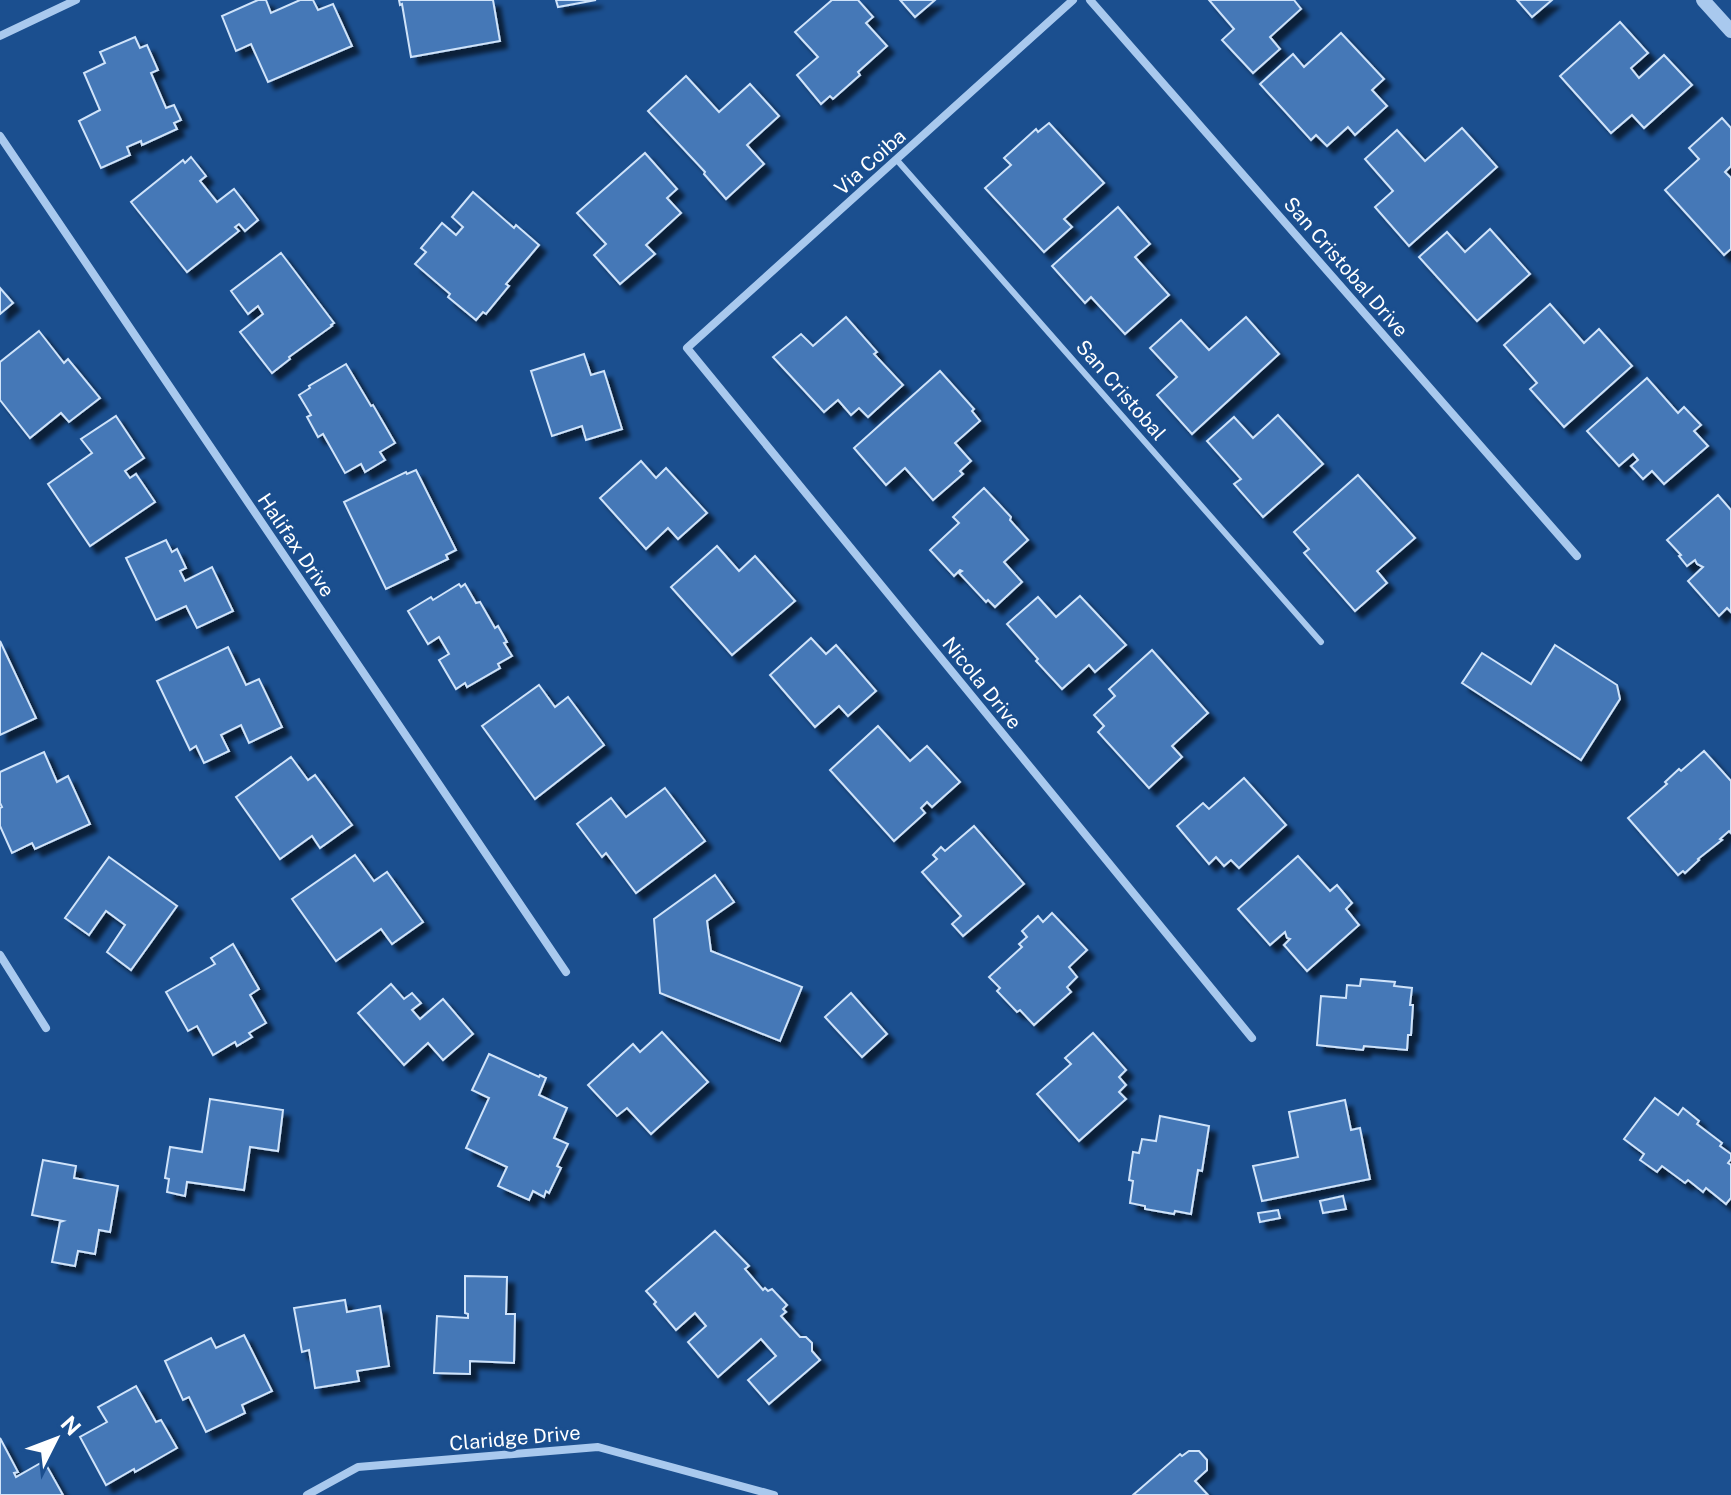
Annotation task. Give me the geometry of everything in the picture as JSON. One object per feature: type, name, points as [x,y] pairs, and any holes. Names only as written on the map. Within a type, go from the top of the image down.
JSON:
[{"type":"street","points":[[0,36],[76,0]]},
{"type":"street","name":"Via Coiba","points":[[687,348],[1073,0]]},
{"type":"street","name":"San Cristobal Drive","points":[[1090,0],[1577,556]]},
{"type":"street","points":[[1703,0],[1731,31]]},
{"type":"street","name":"Halifax Drive","points":[[0,136],[566,972]]},
{"type":"street","name":"Nicola Drive","points":[[687,348],[1252,1038]]},
{"type":"street","points":[[0,955],[46,1028]]},
{"type":"street","name":"Claridge Drive","points":[[307,1495],[358,1467],[598,1447],[774,1495]]},
{"type":"lane","name":"San Cristobal","points":[[896,159],[1321,642]]},
{"type":"building","points":[[258,0],[266,0],[271,13],[300,0],[313,0],[318,10],[333,4],[352,46],[268,82],[251,44],[236,51],[222,16]]},
{"type":"building","points":[[399,0],[493,0],[500,41],[411,57]]},
{"type":"building","points":[[556,0],[596,0],[558,7]]},
{"type":"building","points":[[832,0],[858,0],[873,17],[866,23],[887,46],[833,99],[830,96],[821,104],[797,75],[818,57],[795,32]]},
{"type":"building","points":[[900,0],[935,0],[915,17]]},
{"type":"building","points":[[1209,0],[1294,0],[1301,9],[1270,37],[1280,49],[1253,73],[1222,40],[1234,29]]},
{"type":"building","points":[[1517,0],[1552,0],[1532,17]]},
{"type":"building","points":[[1620,22],[1648,53],[1631,68],[1639,78],[1664,55],[1692,85],[1644,128],[1632,115],[1611,133],[1560,76]]},
{"type":"building","points":[[1341,33],[1384,79],[1372,90],[1387,106],[1355,135],[1348,127],[1327,146],[1316,135],[1311,140],[1260,84],[1293,54],[1304,67]]},
{"type":"building","points":[[135,37],[140,48],[147,45],[158,70],[151,73],[166,108],[174,105],[181,120],[174,123],[177,129],[142,145],[141,141],[127,147],[130,155],[101,168],[79,121],[100,110],[84,73],[105,63],[100,52]]},
{"type":"building","points":[[686,76],[719,112],[750,84],[779,116],[747,145],[764,164],[726,199],[648,111]]},
{"type":"building","points":[[1722,118],[1731,128],[1731,166],[1725,172],[1731,178],[1731,249],[1724,255],[1665,190],[1699,159],[1689,148]]},
{"type":"building","points":[[1049,123],[1104,183],[1064,219],[1072,227],[1044,252],[985,188],[1011,165],[1004,158],[1036,129],[1038,132]]},
{"type":"building","points":[[1462,128],[1497,167],[1409,246],[1375,207],[1393,191],[1365,159],[1397,130],[1425,161]]},
{"type":"building","points":[[645,153],[677,189],[667,198],[681,213],[646,245],[655,254],[620,284],[594,255],[606,244],[577,213]]},
{"type":"building","points":[[191,157],[206,176],[200,181],[217,202],[234,189],[258,220],[245,231],[239,224],[235,227],[239,231],[187,272],[131,202]]},
{"type":"building","points":[[473,192],[539,245],[506,284],[509,286],[486,314],[483,312],[476,320],[415,264],[426,252],[421,248],[442,223],[456,235],[463,227],[452,217]]},
{"type":"building","points":[[1118,207],[1150,244],[1135,257],[1169,295],[1125,334],[1091,297],[1085,303],[1052,266]]},
{"type":"building","points":[[1490,229],[1530,274],[1477,321],[1419,257],[1447,232],[1465,252]]},
{"type":"building","points":[[281,253],[334,323],[272,373],[240,332],[263,314],[258,306],[248,314],[231,291]]},
{"type":"building","points":[[0,288],[13,303],[0,314]]},
{"type":"building","points":[[1550,304],[1584,343],[1599,329],[1632,366],[1564,427],[1530,389],[1537,383],[1504,345]]},
{"type":"building","points":[[846,317],[903,385],[868,417],[859,408],[851,415],[838,400],[824,412],[773,357],[801,334],[813,346]]},
{"type":"building","points":[[1246,317],[1279,354],[1192,434],[1157,395],[1177,377],[1150,348],[1181,320],[1209,350]]},
{"type":"building","points":[[39,331],[64,363],[68,359],[100,398],[69,422],[61,413],[30,438],[0,400],[0,362]]},
{"type":"building","points":[[584,354],[591,375],[604,371],[622,429],[586,440],[582,426],[552,436],[531,371]]},
{"type":"building","points":[[346,364],[395,443],[380,452],[385,460],[365,472],[361,464],[345,473],[323,434],[318,437],[307,417],[311,415],[299,395]]},
{"type":"building","points":[[940,371],[974,409],[972,411],[980,421],[955,443],[971,461],[960,471],[963,474],[933,500],[905,468],[886,485],[854,448]]},
{"type":"building","points":[[1647,378],[1678,413],[1684,407],[1701,425],[1694,431],[1708,446],[1664,484],[1652,471],[1643,479],[1631,466],[1638,460],[1633,454],[1619,466],[1587,431]]},
{"type":"building","points":[[1278,415],[1323,464],[1263,517],[1234,484],[1241,479],[1207,441],[1234,417],[1253,438]]},
{"type":"building","points":[[116,416],[144,458],[125,471],[130,478],[136,474],[155,502],[90,546],[48,484],[92,453],[81,439]]},
{"type":"building","points":[[641,461],[656,478],[666,468],[707,513],[678,539],[668,528],[646,549],[600,498]]},
{"type":"building","points":[[416,470],[456,550],[446,555],[448,559],[386,589],[344,502]]},
{"type":"building","points":[[1358,475],[1415,538],[1377,571],[1387,583],[1355,611],[1304,553],[1309,549],[1294,532]]},
{"type":"building","points":[[984,488],[1028,540],[1004,562],[1022,582],[995,607],[988,600],[986,602],[959,573],[962,571],[954,576],[930,550],[959,523],[953,517]]},
{"type":"building","points":[[1718,495],[1731,510],[1731,612],[1727,608],[1719,616],[1688,581],[1703,567],[1695,560],[1687,566],[1667,540]]},
{"type":"building","points":[[166,540],[172,552],[177,549],[186,568],[180,571],[185,581],[212,567],[233,611],[197,628],[186,606],[156,620],[126,558]]},
{"type":"building","points":[[717,546],[739,571],[755,556],[795,601],[732,655],[671,587]]},
{"type":"building","points":[[459,584],[461,587],[465,584],[495,628],[498,626],[512,656],[498,664],[500,668],[467,687],[465,683],[456,689],[439,660],[449,654],[439,637],[428,644],[408,611]]},
{"type":"building","points":[[1080,596],[1126,645],[1095,672],[1089,665],[1062,689],[1007,624],[1038,597],[1056,617]]},
{"type":"building","points":[[811,638],[826,654],[836,645],[876,691],[848,716],[839,706],[815,727],[770,675]]},
{"type":"building","points":[[0,641],[36,718],[0,735]]},
{"type":"building","points":[[1555,645],[1617,685],[1620,699],[1581,760],[1462,683],[1482,653],[1531,684]]},
{"type":"building","points":[[228,647],[246,685],[259,679],[282,727],[249,743],[241,725],[221,735],[229,751],[204,763],[196,746],[190,750],[157,681]]},
{"type":"building","points":[[1152,650],[1208,713],[1172,746],[1182,757],[1149,788],[1098,732],[1104,726],[1094,715],[1115,696],[1109,689]]},
{"type":"building","points":[[539,685],[555,707],[568,697],[604,745],[535,799],[482,726]]},
{"type":"building","points":[[878,726],[910,761],[927,746],[960,782],[932,807],[927,802],[921,808],[925,813],[894,841],[830,770]]},
{"type":"building","points":[[1704,751],[1731,781],[1731,833],[1729,831],[1685,873],[1683,871],[1678,875],[1628,818],[1667,784],[1665,782],[1679,769],[1681,771]]},
{"type":"building","points":[[44,752],[57,782],[68,776],[90,824],[35,849],[32,843],[12,853],[0,826],[0,772]]},
{"type":"building","points":[[291,757],[308,780],[315,775],[352,825],[320,848],[312,836],[280,859],[236,797]]},
{"type":"building","points":[[1244,778],[1286,825],[1239,868],[1231,860],[1224,866],[1216,857],[1209,864],[1177,826],[1203,803],[1209,809]]},
{"type":"building","points":[[665,788],[705,841],[636,893],[606,853],[602,857],[577,824],[611,798],[626,817]]},
{"type":"building","points":[[974,826],[1024,884],[963,936],[952,924],[961,916],[922,872],[937,859],[933,855],[941,847],[945,851]]},
{"type":"building","points":[[355,855],[374,881],[387,872],[423,922],[392,944],[381,929],[336,961],[292,899]]},
{"type":"building","points":[[1298,856],[1330,891],[1337,885],[1352,903],[1346,909],[1359,925],[1307,971],[1284,945],[1290,939],[1285,932],[1270,945],[1238,909]]},
{"type":"building","points":[[109,857],[177,906],[131,970],[107,952],[125,925],[106,911],[89,935],[65,918]]},
{"type":"building","points":[[715,875],[734,902],[707,921],[711,951],[802,987],[780,1041],[660,993],[654,919]]},
{"type":"building","points":[[1052,913],[1087,950],[1069,967],[1077,977],[1067,987],[1071,992],[1034,1025],[997,991],[1000,988],[989,977],[1022,947],[1019,944],[1027,937],[1022,931],[1038,916],[1043,922]]},
{"type":"building","points":[[233,944],[259,989],[250,995],[266,1023],[249,1033],[252,1037],[237,1046],[235,1042],[213,1055],[197,1026],[188,1031],[166,992],[215,964],[211,958]]},
{"type":"building","points":[[1361,979],[1395,982],[1394,986],[1412,988],[1411,1035],[1408,1035],[1407,1050],[1364,1046],[1363,1050],[1317,1045],[1321,996],[1346,998],[1347,985],[1360,986]]},
{"type":"building","points":[[391,984],[404,999],[412,993],[421,1003],[412,1010],[420,1019],[443,999],[473,1034],[443,1060],[428,1043],[404,1065],[358,1013]]},
{"type":"building","points":[[851,993],[887,1034],[862,1057],[825,1017]]},
{"type":"building","points":[[662,1032],[708,1082],[651,1134],[627,1108],[617,1116],[588,1085],[633,1044],[640,1052]]},
{"type":"building","points":[[1093,1033],[1126,1070],[1119,1077],[1126,1085],[1119,1092],[1126,1099],[1079,1141],[1037,1094],[1071,1064],[1065,1058]]},
{"type":"building","points":[[489,1054],[546,1078],[539,1095],[567,1108],[554,1138],[568,1144],[557,1166],[561,1168],[544,1197],[533,1191],[529,1200],[498,1186],[507,1167],[466,1148],[489,1098],[472,1090]]},
{"type":"building","points":[[1655,1098],[1678,1115],[1683,1108],[1731,1154],[1728,1163],[1731,1165],[1731,1198],[1726,1204],[1706,1188],[1703,1192],[1688,1180],[1685,1183],[1662,1166],[1657,1172],[1640,1160],[1644,1154],[1624,1139]]},
{"type":"building","points":[[210,1099],[283,1110],[278,1151],[250,1147],[244,1190],[187,1182],[185,1196],[167,1192],[169,1179],[165,1178],[170,1147],[202,1152]]},
{"type":"building","points":[[1345,1100],[1351,1130],[1360,1128],[1370,1179],[1262,1201],[1253,1166],[1298,1157],[1289,1112]]},
{"type":"building","points":[[1160,1116],[1209,1126],[1191,1214],[1145,1209],[1145,1206],[1130,1203],[1133,1152],[1139,1153],[1142,1139],[1156,1141]]},
{"type":"building","points":[[43,1160],[76,1166],[74,1178],[118,1186],[110,1232],[99,1230],[95,1254],[78,1251],[75,1266],[52,1262],[60,1222],[63,1221],[32,1215]]},
{"type":"building","points":[[1343,1196],[1346,1209],[1323,1213],[1320,1201]]},
{"type":"building","points":[[1278,1210],[1280,1218],[1260,1222],[1258,1213]]},
{"type":"building","points":[[715,1231],[749,1266],[745,1269],[763,1290],[772,1289],[787,1305],[783,1309],[786,1312],[781,1316],[800,1337],[806,1337],[812,1343],[812,1351],[820,1360],[769,1404],[748,1380],[776,1356],[761,1339],[718,1377],[688,1342],[706,1326],[695,1313],[676,1330],[646,1291]]},
{"type":"building","points":[[465,1276],[507,1277],[506,1314],[515,1314],[514,1363],[470,1361],[470,1374],[434,1373],[437,1316],[468,1318],[465,1313]]},
{"type":"building","points":[[345,1300],[347,1312],[380,1306],[389,1366],[357,1371],[359,1381],[315,1388],[309,1350],[302,1352],[294,1308]]},
{"type":"building","points":[[244,1335],[272,1391],[242,1405],[245,1413],[206,1432],[189,1397],[183,1400],[165,1361],[211,1338],[216,1348]]},
{"type":"building","points":[[136,1386],[156,1422],[161,1420],[177,1448],[106,1485],[80,1437],[107,1422],[98,1407]]},
{"type":"building","points":[[0,1438],[18,1472],[14,1473],[16,1477],[44,1461],[63,1495],[0,1495]]},
{"type":"building","points":[[1189,1451],[1199,1451],[1207,1460],[1207,1470],[1195,1481],[1208,1495],[1133,1495],[1180,1454],[1182,1456]]}]
